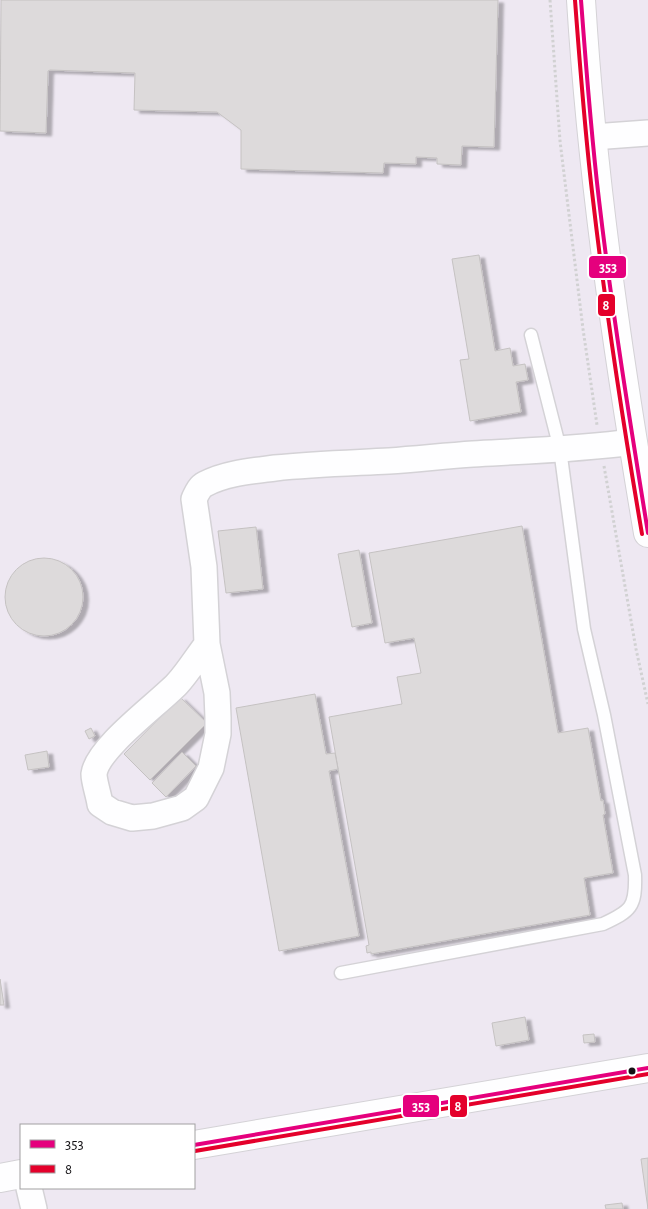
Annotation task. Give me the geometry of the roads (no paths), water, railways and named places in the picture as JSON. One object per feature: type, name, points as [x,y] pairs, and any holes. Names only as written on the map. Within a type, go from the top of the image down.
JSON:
[{"type":"highway","points":[[581,0],[609,286],[632,442],[648,533]]},
{"type":"highway","points":[[195,1145],[648,1068]]},
{"type":"highway","points":[[0,1178],[20,1174]]},
{"type":"street","points":[[593,137],[648,133]]},
{"type":"street","points":[[208,644],[177,684],[116,740],[98,761],[94,774],[100,804],[112,812],[132,818],[154,816],[182,808],[196,798],[211,768],[218,734],[217,693],[208,644],[204,567],[194,499],[198,491],[205,484],[238,473],[256,470],[560,449],[632,442]]},
{"type":"street","points":[[29,1189],[34,1209]]},
{"type":"lane","points":[[341,974],[603,924],[621,915],[631,906],[636,893],[635,875],[604,714],[584,630],[560,449],[530,335]]}]
